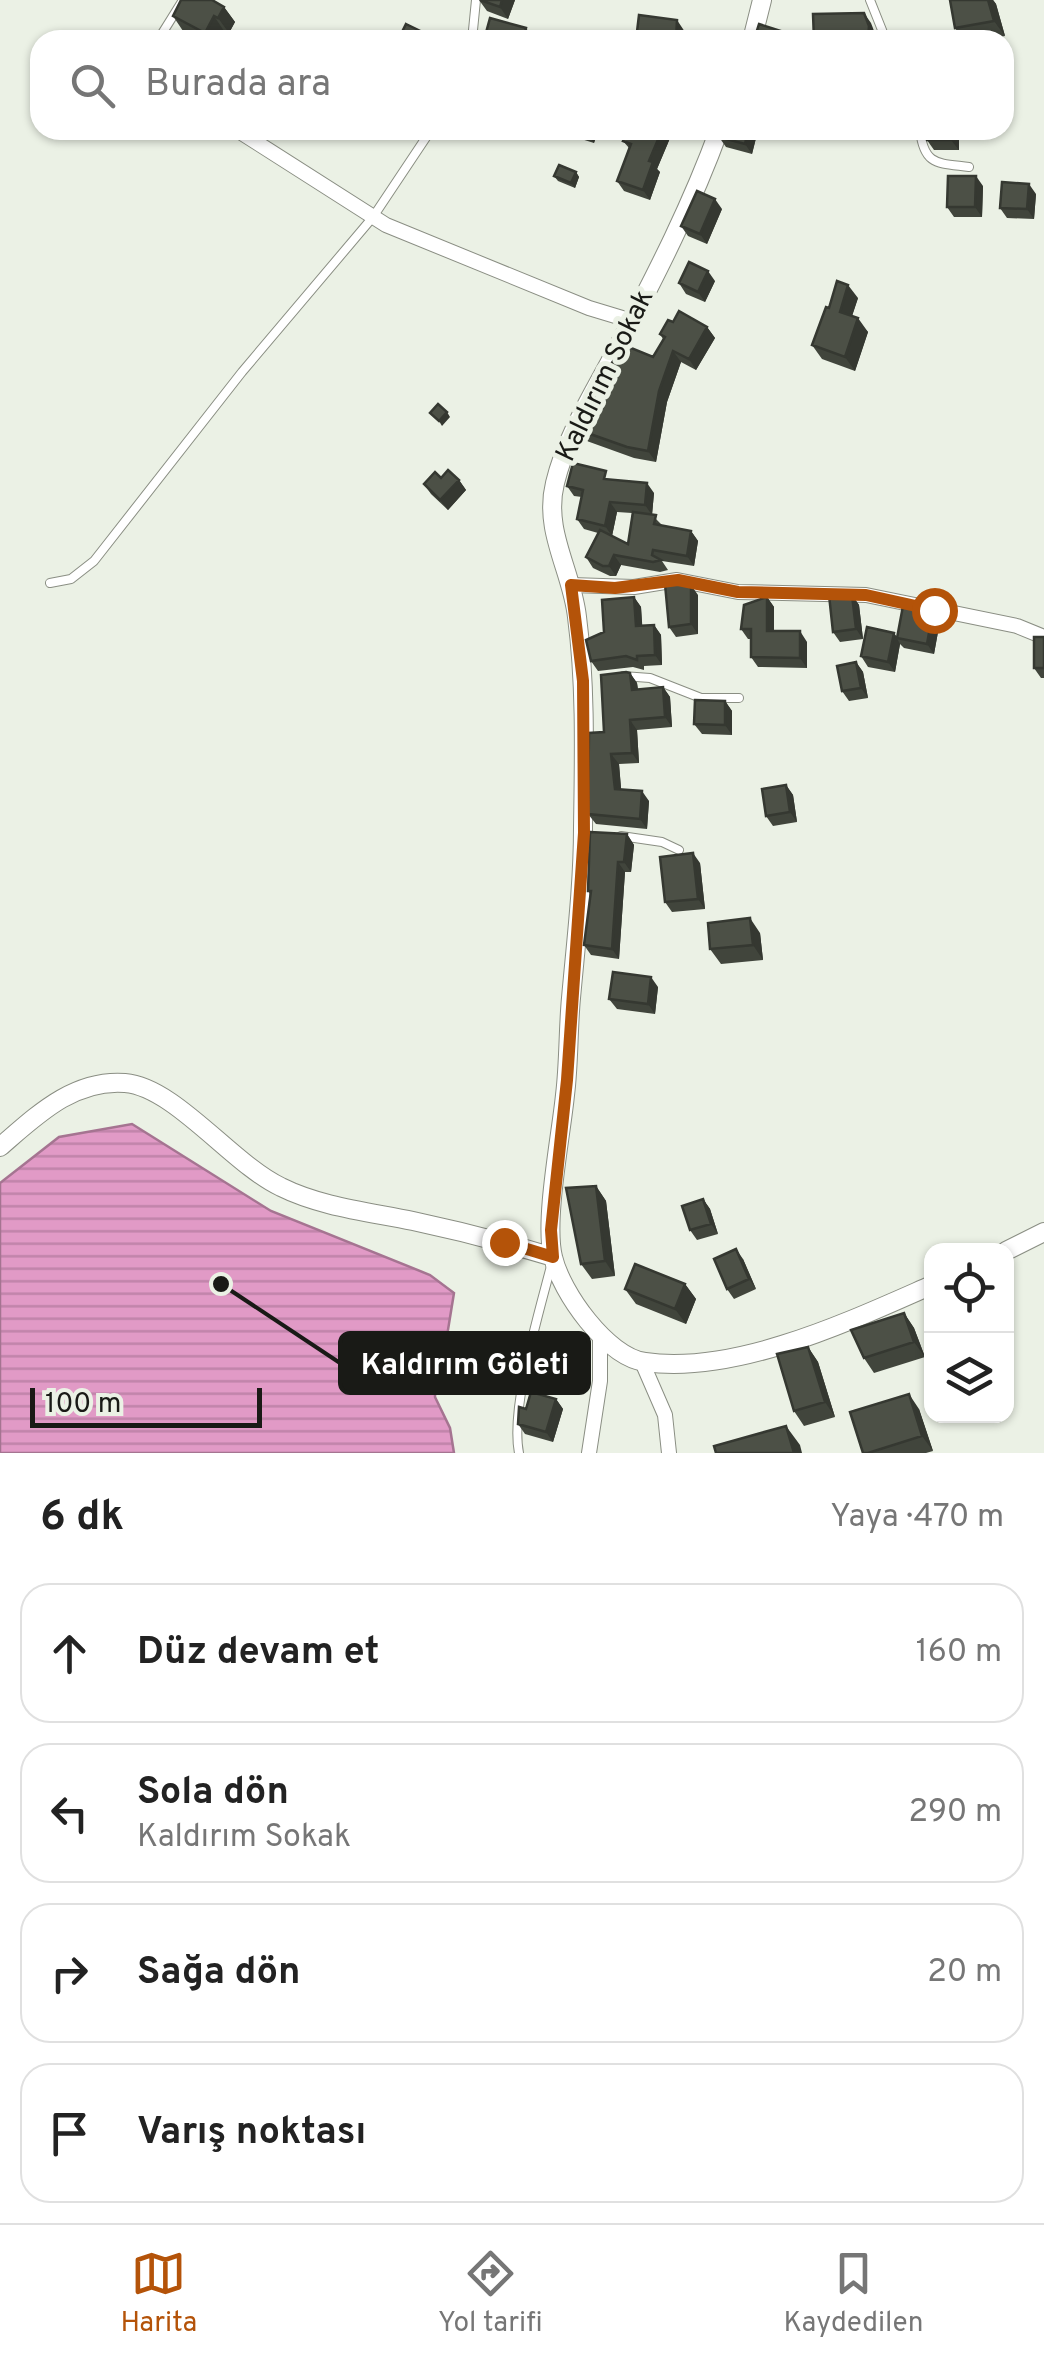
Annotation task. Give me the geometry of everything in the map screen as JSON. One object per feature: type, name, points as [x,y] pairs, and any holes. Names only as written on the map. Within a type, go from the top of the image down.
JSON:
[{"type":"street","points":[[754,30],[762,0]]},
{"type":"street","points":[[253,140],[373,217],[590,308],[632,320]]},
{"type":"street","name":"Kaldırım Sokak","points":[[600,1338],[564,1282],[553,1257],[551,1230],[591,834],[591,680],[571,585],[556,546],[554,487],[579,421],[681,225],[715,140]]},
{"type":"street","points":[[571,585],[615,588],[678,580],[738,592],[866,595],[1017,626],[1044,637]]},
{"type":"street","points":[[0,1147],[44,1110],[77,1090],[129,1084],[157,1094],[248,1166],[283,1188],[319,1201],[454,1230],[553,1257]]},
{"type":"street","points":[[1014,1248],[1044,1232]]},
{"type":"street","points":[[600,1338],[618,1352],[642,1362],[709,1360],[799,1340],[924,1288]]},
{"type":"street","points":[[589,1453],[600,1380],[600,1338]]},
{"type":"street","points":[[642,1362],[665,1415],[669,1453]]},
{"type":"lane","points":[[164,30],[183,0]]},
{"type":"lane","points":[[473,30],[476,0]]},
{"type":"lane","points":[[870,0],[882,30]]},
{"type":"lane","points":[[50,583],[71,579],[94,560],[242,372],[373,217],[424,140]]},
{"type":"lane","points":[[921,140],[922,150],[935,163],[969,167]]},
{"type":"lane","points":[[616,677],[634,674],[701,698],[739,698]]},
{"type":"lane","points":[[615,836],[646,838],[679,850]]},
{"type":"lane","points":[[520,1453],[516,1438],[520,1408],[553,1257]]},
{"type":"shaded area","points":[[132,1124],[271,1211],[430,1275],[454,1293],[447,1336],[436,1363],[435,1397],[450,1428],[454,1453],[0,1453],[0,1183],[59,1137]]},
{"type":"building","points":[[181,0],[212,0],[224,7],[207,30],[173,16]]},
{"type":"building","points":[[480,0],[502,0],[500,7]]},
{"type":"building","points":[[950,0],[988,0],[994,21],[955,28]]},
{"type":"building","points":[[864,13],[869,30],[814,30],[813,14]]},
{"type":"building","points":[[639,15],[677,20],[676,30],[637,30]]},
{"type":"building","points":[[490,18],[526,28],[526,30],[487,30]]},
{"type":"building","points":[[658,140],[643,190],[617,181],[631,144],[623,141]]},
{"type":"building","points":[[559,165],[576,172],[571,183],[554,176]]},
{"type":"building","points":[[948,176],[976,176],[975,207],[947,207]]},
{"type":"building","points":[[1002,182],[1029,184],[1027,209],[1000,208]]},
{"type":"building","points":[[697,191],[715,199],[700,234],[681,226]]},
{"type":"building","points":[[689,262],[708,271],[698,292],[679,283]]},
{"type":"building","points":[[837,281],[848,285],[840,312],[858,318],[845,357],[812,345]]},
{"type":"building","points":[[679,311],[707,327],[689,359],[673,351],[659,391],[648,451],[576,429],[601,379],[624,345],[653,357],[665,337],[660,334]]},
{"type":"building","points":[[438,404],[447,412],[439,421],[430,413]]},
{"type":"building","points":[[573,463],[606,471],[604,479],[647,483],[645,505],[610,502],[605,526],[577,519],[583,490],[567,486]]},
{"type":"building","points":[[448,470],[459,480],[440,500],[424,484],[435,472],[441,478]]},
{"type":"building","points":[[633,512],[656,515],[654,524],[691,531],[687,556],[653,550],[652,555],[661,560],[653,562],[614,555],[609,566],[586,557],[600,530],[628,544]]},
{"type":"building","points":[[665,584],[691,585],[691,624],[669,627]]},
{"type":"building","points":[[829,595],[852,595],[856,629],[833,632]]},
{"type":"building","points":[[634,597],[636,626],[654,625],[655,655],[637,656],[637,660],[626,656],[591,661],[586,640],[604,632],[602,600]]},
{"type":"building","points":[[767,597],[767,631],[800,631],[800,658],[751,657],[751,629],[741,629],[744,605]]},
{"type":"building","points":[[903,606],[933,611],[927,644],[897,638]]},
{"type":"building","points":[[867,627],[894,633],[888,662],[861,656]]},
{"type":"building","points":[[1034,637],[1044,637],[1044,668],[1034,668]]},
{"type":"building","points":[[856,662],[861,688],[842,691],[837,666]]},
{"type":"building","points":[[630,673],[632,690],[663,687],[665,717],[630,720],[632,753],[611,754],[615,789],[642,791],[640,819],[588,814],[589,733],[604,732],[601,675]]},
{"type":"building","points":[[695,700],[725,701],[725,725],[694,724]]},
{"type":"building","points":[[786,785],[790,812],[766,816],[762,789]]},
{"type":"building","points":[[590,832],[627,834],[624,862],[618,862],[612,949],[584,945],[591,891]]},
{"type":"building","points":[[693,853],[698,899],[665,902],[660,857]]},
{"type":"building","points":[[750,918],[753,945],[710,949],[708,923]]},
{"type":"building","points":[[613,972],[651,977],[648,1004],[609,999]]},
{"type":"building","points":[[596,1186],[605,1261],[581,1264],[566,1188]]},
{"type":"building","points":[[703,1199],[711,1224],[690,1230],[682,1206]]},
{"type":"building","points":[[736,1249],[749,1279],[727,1289],[714,1259]]},
{"type":"building","points":[[635,1264],[685,1284],[675,1309],[625,1289]]},
{"type":"building","points":[[904,1313],[914,1342],[864,1358],[851,1330]]},
{"type":"building","points":[[808,1347],[825,1402],[794,1411],[777,1354]]},
{"type":"building","points":[[531,1392],[556,1399],[546,1432],[518,1424],[519,1407],[526,1409]]},
{"type":"building","points":[[909,1394],[922,1436],[863,1453],[850,1412]]},
{"type":"building","points":[[786,1426],[794,1453],[716,1453],[714,1446]]},
{"type":"place","name":"Kaldırım Göleti","points":[[221,1284]]},
{"type":"route","points":[[504,1242],[553,1257],[551,1230],[567,1080],[584,833],[583,681],[571,585],[615,588],[678,580],[738,592],[866,595],[934,610]]}]
